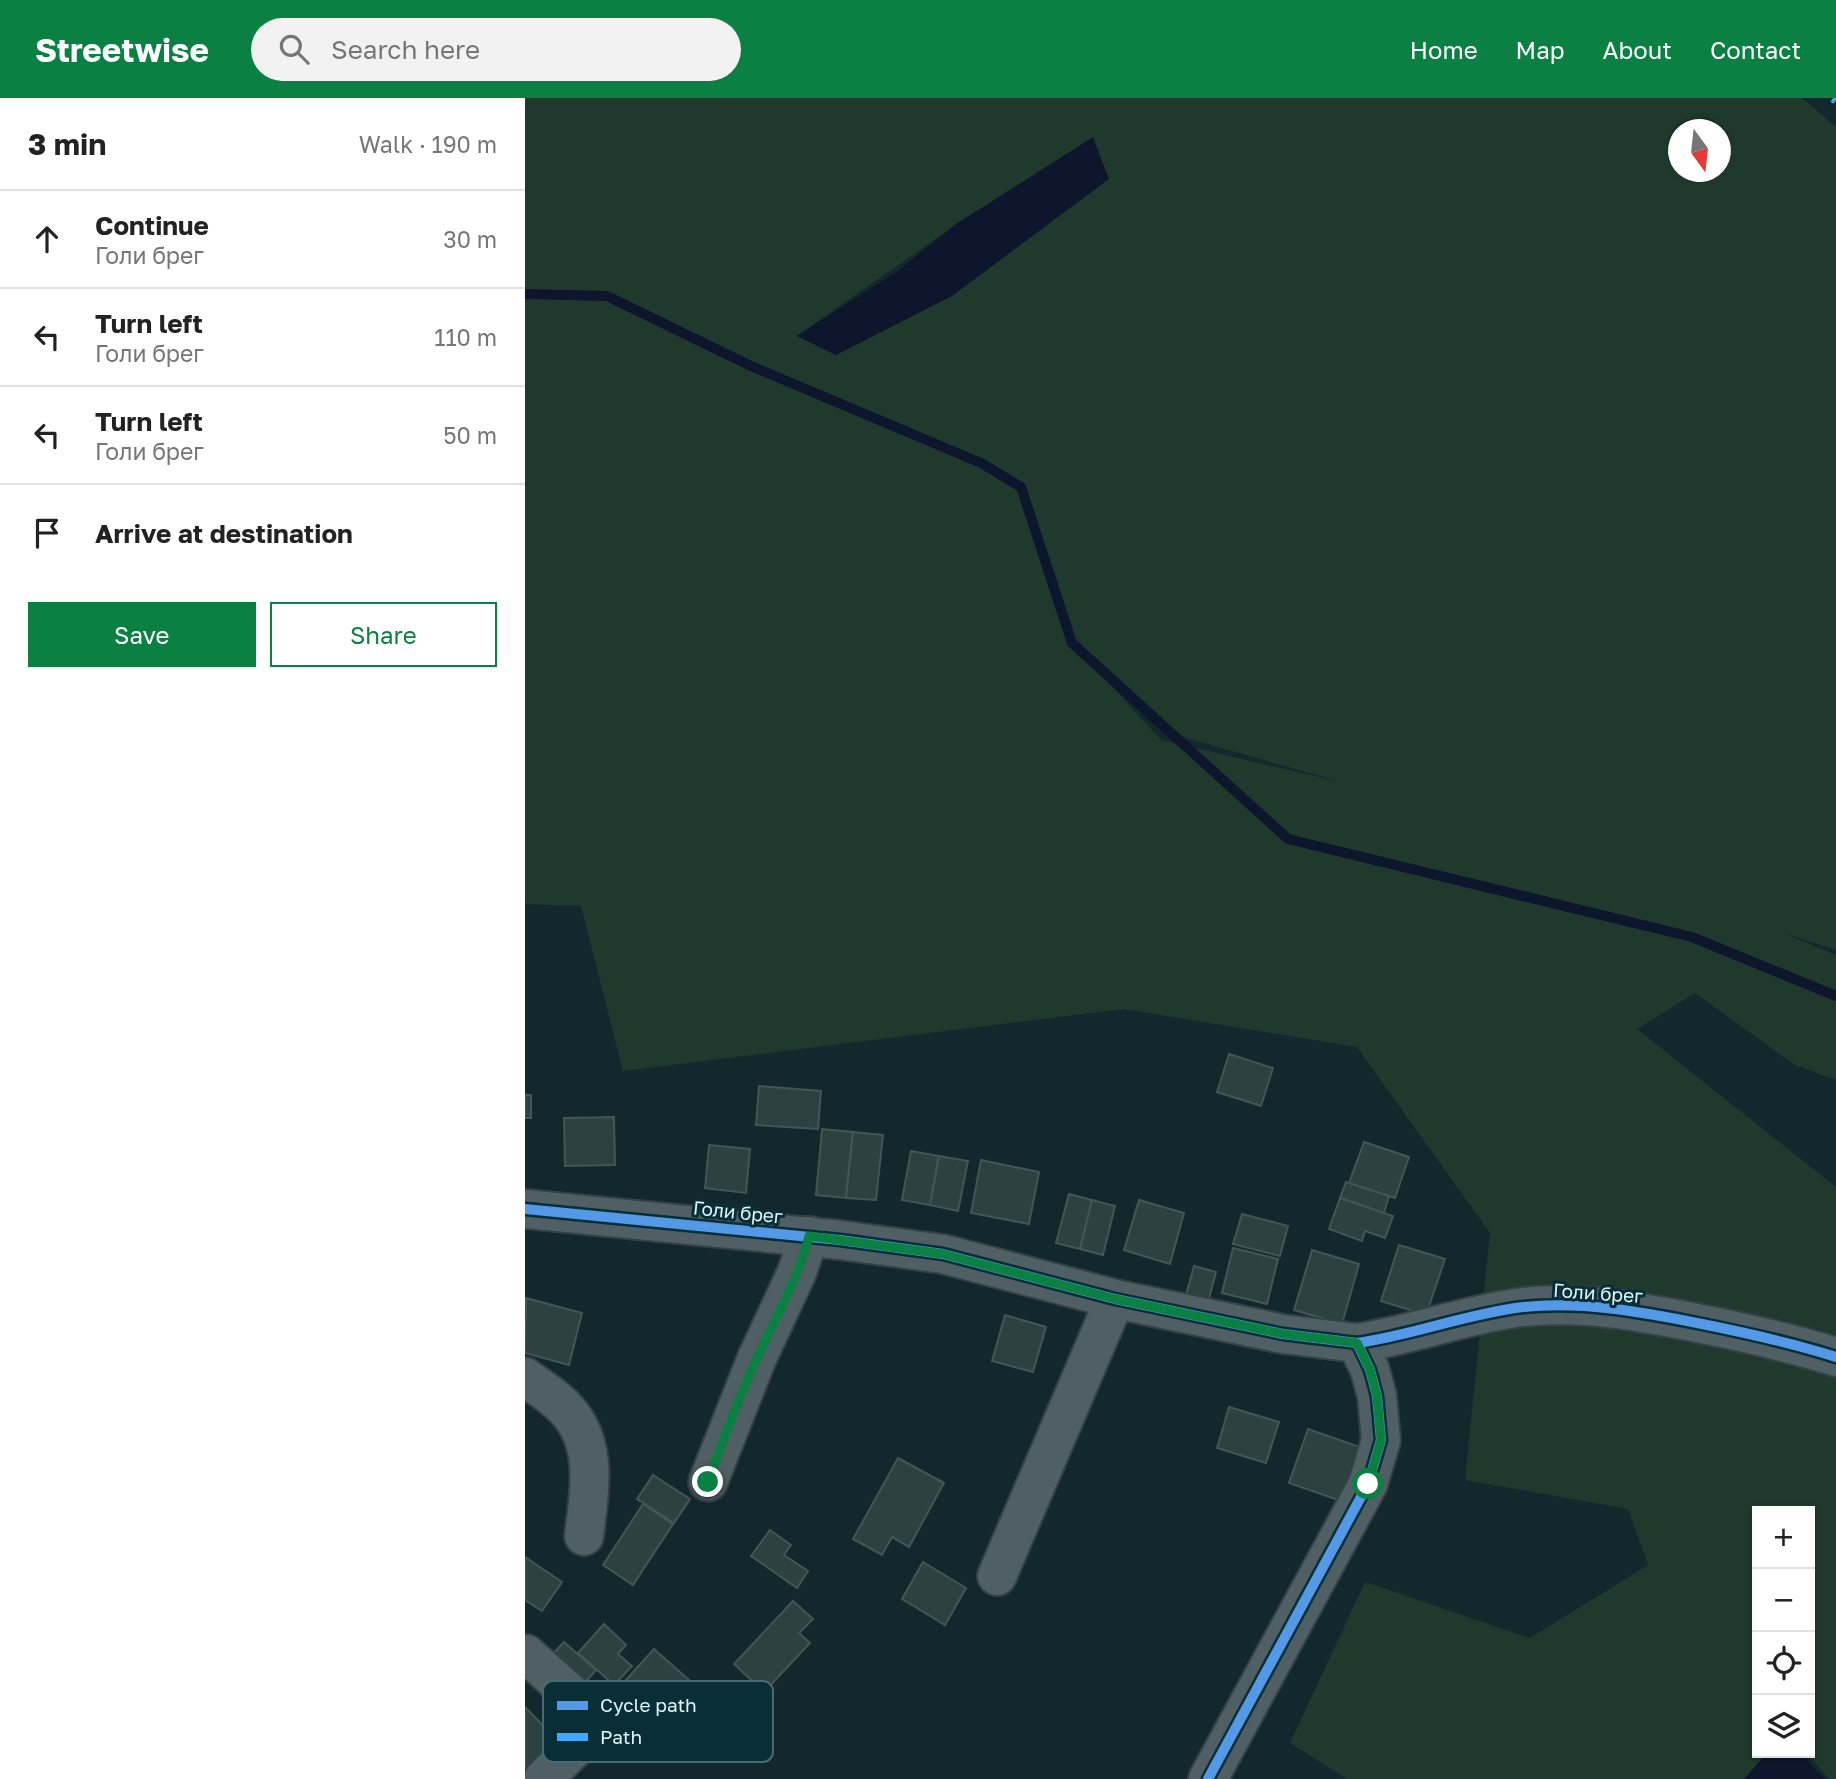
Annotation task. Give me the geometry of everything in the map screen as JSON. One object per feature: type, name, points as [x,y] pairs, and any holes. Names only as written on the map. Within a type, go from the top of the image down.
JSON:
[{"type":"street","name":"Голи брег","points":[[525,1209],[809,1236],[943,1254],[1115,1299],[1283,1334],[1357,1343],[1523,1307],[1586,1306],[1641,1312],[1706,1325],[1836,1357]]},
{"type":"street","name":"Голи брег","points":[[708,1482],[727,1427],[797,1272],[809,1236]]},
{"type":"street","points":[[997,1576],[1115,1299]]},
{"type":"street","points":[[1208,1779],[1368,1484],[1381,1440],[1377,1396],[1370,1370],[1357,1343]]},
{"type":"street","points":[[525,1377],[571,1414],[585,1437],[590,1487],[583,1536]]},
{"type":"street","points":[[526,1654],[556,1681]]},
{"type":"street","points":[[543,1779],[560,1762]]},
{"type":"green space","points":[[525,98],[1802,98],[1836,127],[1836,950],[1783,933],[1836,955],[1836,1080],[1795,1065],[1695,993],[1637,1029],[1836,1187],[1836,1779],[1829,1779],[1811,1758],[1815,1758],[1815,1506],[1752,1506],[1752,1758],[1808,1758],[1757,1779],[1347,1779],[1290,1743],[1365,1582],[1530,1638],[1648,1565],[1628,1509],[1465,1480],[1490,1233],[1357,1047],[1124,1009],[623,1071],[581,906],[525,904]],"holes":[[[973,213],[836,355],[797,336]],[[1097,667],[1172,734],[1341,782],[1161,740]]]},
{"type":"water","points":[[1093,137],[1109,179],[952,296],[836,355],[797,336],[898,271],[956,224]]},
{"type":"water","points":[[1763,1758],[1807,1758],[1825,1779],[1744,1779]]},
{"type":"building","points":[[1229,1054],[1273,1068],[1261,1106],[1217,1092]]},
{"type":"building","points":[[759,1086],[821,1091],[818,1129],[756,1125]]},
{"type":"building","points":[[525,1095],[531,1095],[531,1118],[525,1118]]},
{"type":"building","points":[[614,1117],[615,1165],[565,1166],[564,1118]]},
{"type":"building","points":[[822,1129],[853,1132],[846,1198],[816,1195]]},
{"type":"building","points":[[853,1132],[883,1135],[876,1200],[846,1198]]},
{"type":"building","points":[[1364,1142],[1409,1157],[1395,1198],[1349,1183]]},
{"type":"building","points":[[709,1145],[750,1149],[746,1193],[705,1188]]},
{"type":"building","points":[[911,1151],[939,1156],[930,1205],[902,1200]]},
{"type":"building","points":[[939,1156],[968,1161],[958,1211],[930,1205]]},
{"type":"building","points":[[981,1160],[1039,1172],[1029,1224],[971,1213]]},
{"type":"building","points":[[1346,1182],[1389,1196],[1384,1213],[1340,1198]]},
{"type":"building","points":[[1069,1194],[1092,1200],[1080,1249],[1056,1243]]},
{"type":"building","points":[[1340,1198],[1393,1216],[1385,1238],[1365,1231],[1362,1241],[1329,1229]]},
{"type":"building","points":[[1092,1200],[1115,1206],[1103,1255],[1080,1249]]},
{"type":"building","points":[[1139,1200],[1184,1213],[1170,1264],[1124,1250]]},
{"type":"building","points":[[1242,1214],[1288,1226],[1280,1256],[1233,1244]]},
{"type":"building","points":[[1399,1245],[1445,1259],[1426,1315],[1381,1301]]},
{"type":"building","points":[[1233,1248],[1278,1259],[1267,1304],[1222,1293]]},
{"type":"building","points":[[1312,1250],[1359,1264],[1342,1324],[1294,1310]]},
{"type":"building","points":[[1194,1266],[1216,1272],[1208,1302],[1186,1295]]},
{"type":"building","points":[[526,1298],[582,1313],[569,1365],[525,1353]]},
{"type":"building","points":[[1005,1315],[1046,1327],[1033,1372],[992,1361]]},
{"type":"building","points":[[1229,1407],[1279,1422],[1266,1463],[1217,1448]]},
{"type":"building","points":[[1308,1429],[1360,1447],[1341,1501],[1289,1483]]},
{"type":"building","points":[[898,1458],[944,1483],[909,1547],[892,1537],[882,1555],[853,1539]]},
{"type":"building","points":[[653,1475],[690,1499],[674,1523],[637,1499]]},
{"type":"building","points":[[643,1504],[673,1524],[633,1585],[603,1565]]},
{"type":"building","points":[[770,1530],[791,1545],[784,1555],[808,1571],[797,1588],[751,1556]]},
{"type":"building","points":[[525,1557],[562,1582],[542,1611],[525,1600]]},
{"type":"building","points":[[923,1562],[966,1588],[945,1625],[902,1599]]},
{"type":"building","points":[[793,1601],[813,1619],[799,1633],[810,1643],[773,1682],[752,1681],[734,1664]]},
{"type":"building","points":[[604,1624],[626,1645],[618,1654],[632,1666],[618,1681],[610,1681],[578,1653]]},
{"type":"building","points":[[564,1642],[596,1670],[586,1681],[576,1681],[550,1657]]},
{"type":"building","points":[[654,1649],[690,1681],[625,1681]]},
{"type":"building","points":[[525,1707],[543,1726],[543,1754],[525,1772]]},
{"type":"waterway","points":[[525,294],[607,296],[751,366],[981,463],[1021,487],[1072,643],[1288,839],[1692,937],[1836,996]]},
{"type":"cycle path","points":[[525,1209],[840,1240],[943,1254],[1115,1299],[1283,1334],[1357,1343],[1370,1370],[1377,1396],[1381,1440],[1368,1484],[1208,1779]]},
{"type":"cycle path","points":[[1357,1343],[1502,1310],[1568,1305],[1680,1320],[1803,1347],[1836,1357]]},
{"type":"route","points":[[708,1482],[727,1427],[797,1272],[809,1236],[943,1254],[1115,1299],[1283,1334],[1357,1343],[1370,1370],[1377,1396],[1381,1440],[1368,1484]]}]
